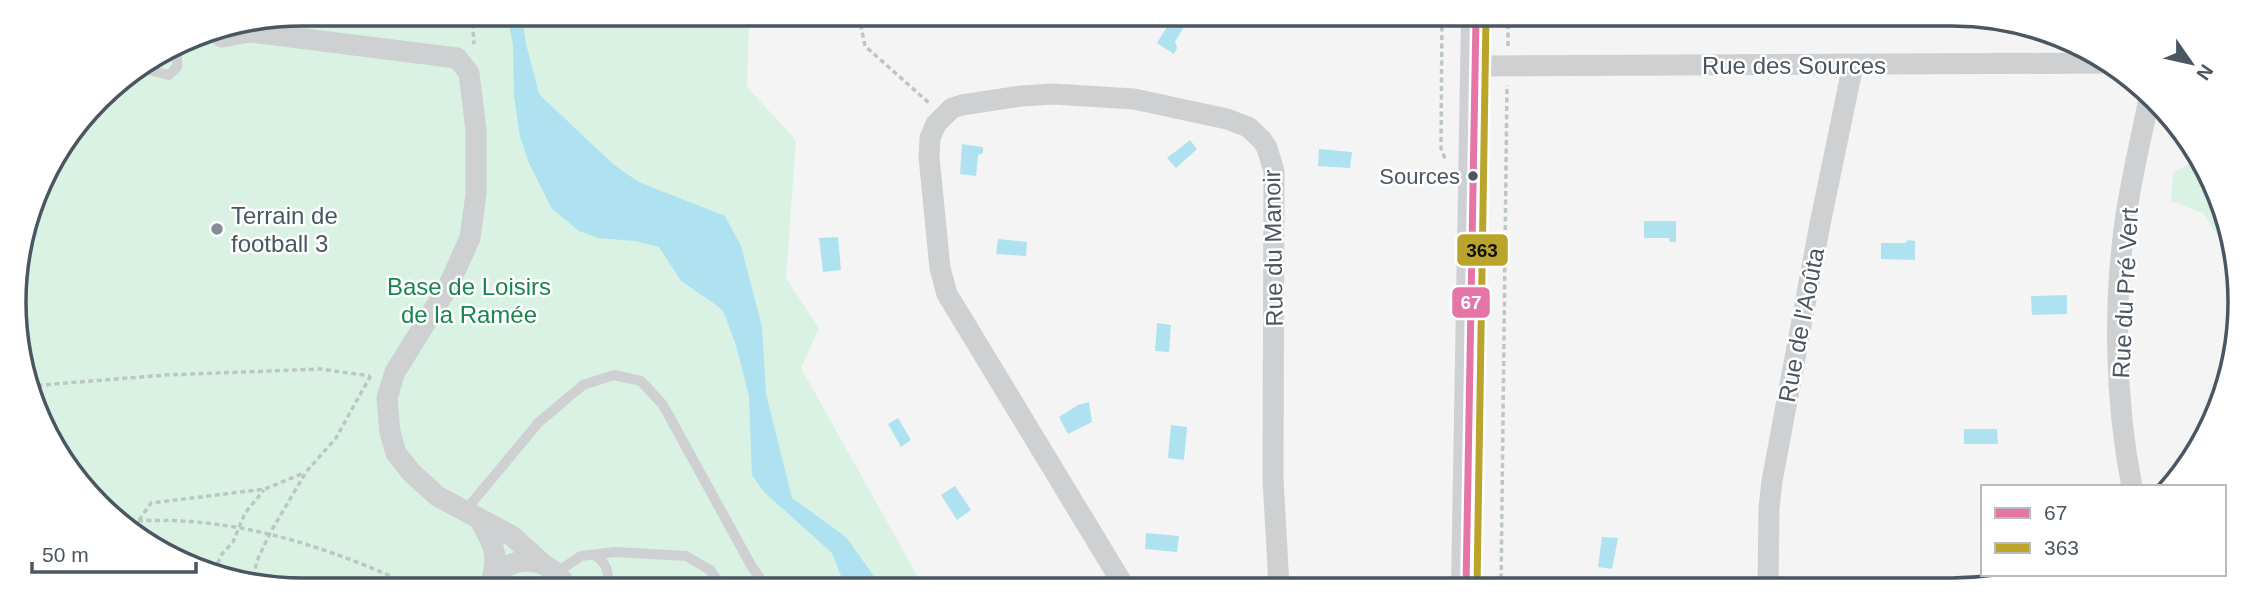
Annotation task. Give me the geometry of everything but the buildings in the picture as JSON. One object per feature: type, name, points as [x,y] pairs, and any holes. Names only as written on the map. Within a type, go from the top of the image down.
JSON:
[{"type":"main road","points":[[1466,578],[1476,26]]},
{"type":"street","points":[[242,33],[250,32],[457,58],[469,73],[476,130],[476,181],[470,239],[448,288],[395,372],[387,398],[390,432],[396,453],[411,472],[437,496],[513,536],[555,574]]},
{"type":"street","name":"Rue des Sources","points":[[1475,66],[2090,63]]},
{"type":"street","name":"Rue de l'Aoûta","points":[[1768,578],[1772,481],[1853,65]]},
{"type":"street","name":"Rue du Manoir","points":[[943,115],[962,105],[1021,96],[1086,94],[1134,99],[1227,119],[1248,127],[1262,140],[1272,157],[1274,171],[1273,479],[1279,578]]},
{"type":"street","name":"Rue du Pré Vert","points":[[2132,485],[2124,439],[2119,374],[2119,306],[2126,215],[2147,107]]},
{"type":"street","points":[[943,115],[930,138],[929,157],[940,268],[947,294],[1119,578]]},
{"type":"street","points":[[472,514],[495,548],[496,562],[492,578]]},
{"type":"street","points":[[494,578],[499,571],[520,561],[555,574]]},
{"type":"lane","points":[[152,71],[169,75],[177,68],[177,56]]},
{"type":"lane","points":[[472,514],[539,422],[583,385],[614,375],[628,378],[641,381],[663,405],[761,578]]},
{"type":"lane","points":[[555,574],[580,556],[615,552],[686,556],[710,570],[716,578]]},
{"type":"lane","points":[[594,555],[603,560],[608,569],[608,578]]},
{"type":"path","points":[[861,26],[865,46],[943,115]]},
{"type":"path","points":[[1501,578],[1508,26]]},
{"type":"path","points":[[39,385],[166,375],[320,369],[370,376]]},
{"type":"path","points":[[254,573],[270,533],[306,472],[336,438],[374,370],[395,372]]},
{"type":"path","points":[[138,520],[151,503],[265,489],[306,472]]},
{"type":"path","points":[[218,564],[245,513],[265,489]]},
{"type":"path","points":[[133,521],[186,521],[270,533],[353,559],[395,578]]},
{"type":"green space","name":"Base de Loisirs de la Ramée","points":[[302,26],[749,26],[747,87],[796,140],[786,278],[819,328],[801,368],[919,578],[302,578],[266,575],[213,563],[164,541],[120,509],[83,470],[63,440],[47,408],[36,373],[27,320],[29,266],[47,196],[63,164],[83,134],[107,107],[134,83],[164,63],[213,41],[248,32]]},
{"type":"green space","points":[[2190,163],[2207,196],[2220,238],[2203,213],[2171,201],[2173,173]]},
{"type":"water","points":[[509,26],[524,26],[539,93],[613,164],[641,183],[725,216],[741,246],[762,327],[766,394],[792,498],[846,537],[875,578],[842,578],[832,553],[764,492],[752,475],[749,396],[736,345],[724,313],[719,307],[681,281],[659,247],[635,241],[598,238],[579,231],[552,209],[528,161],[520,136],[514,96],[513,44]]},
{"type":"water","points":[[1167,26],[1184,26],[1175,42],[1177,48],[1174,54],[1157,43]]},
{"type":"water","points":[[1190,140],[1197,149],[1176,168],[1167,158]]},
{"type":"water","points":[[962,144],[983,147],[983,153],[978,155],[976,176],[960,174]]},
{"type":"water","points":[[1319,149],[1352,152],[1350,168],[1318,166]]},
{"type":"water","points":[[1644,221],[1676,221],[1676,242],[1670,242],[1669,238],[1644,238]]},
{"type":"water","points":[[838,237],[841,270],[823,272],[819,238]]},
{"type":"water","points":[[998,239],[1027,242],[1026,256],[996,254]]},
{"type":"water","points":[[1908,240],[1915,241],[1915,260],[1881,259],[1881,243],[1905,243]]},
{"type":"water","points":[[2067,295],[2067,314],[2032,315],[2031,296]]},
{"type":"water","points":[[1157,323],[1171,325],[1169,352],[1155,351]]},
{"type":"water","points":[[1089,402],[1092,422],[1068,434],[1059,417],[1078,405]]},
{"type":"water","points":[[898,418],[911,440],[901,447],[888,424]]},
{"type":"water","points":[[1171,425],[1187,427],[1184,460],[1168,458]]},
{"type":"water","points":[[1964,429],[1997,429],[1998,444],[1964,444]]},
{"type":"water","points":[[955,486],[971,510],[957,520],[941,495]]},
{"type":"water","points":[[1146,533],[1179,536],[1177,552],[1145,549]]},
{"type":"water","points":[[1602,537],[1618,538],[1612,569],[1598,567]]},
{"type":"transit line","name":"67","points":[[1466,578],[1476,26]]},
{"type":"transit line","name":"363","points":[[1477,578],[1486,26]]},
{"type":"place","name":"Sources","points":[[1473,176]]},
{"type":"place","name":"Terrain de football 3","points":[[217,229]]}]
